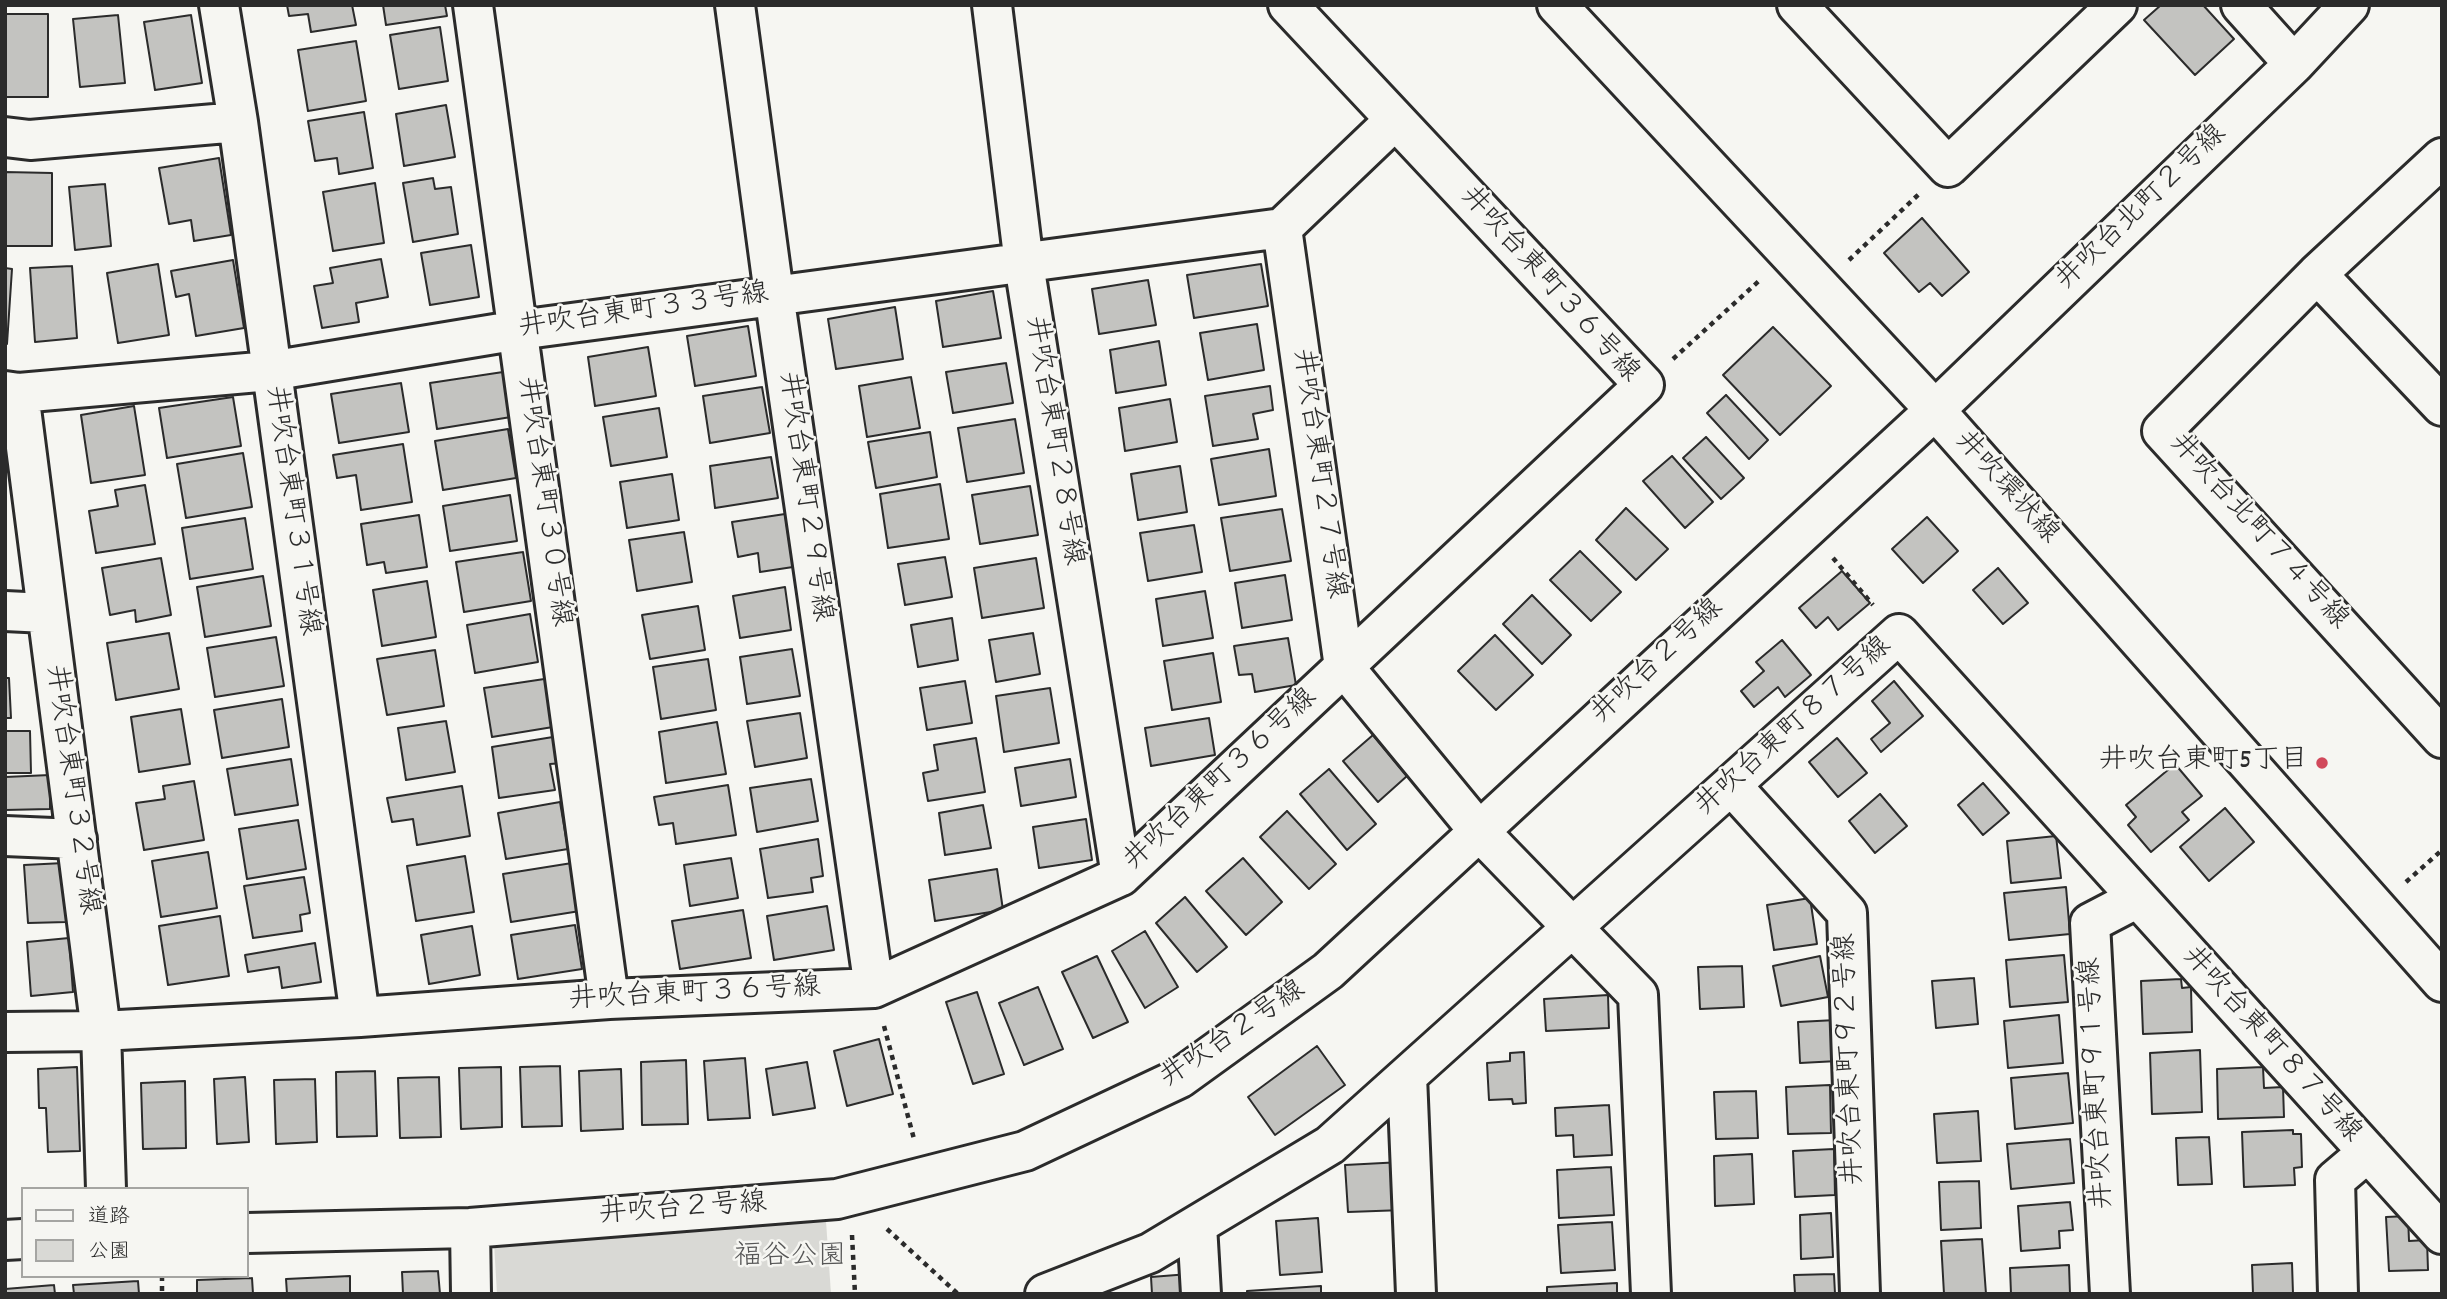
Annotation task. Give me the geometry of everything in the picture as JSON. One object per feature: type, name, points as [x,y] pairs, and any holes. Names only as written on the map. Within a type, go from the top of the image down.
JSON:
[{"type":"street","name":"井吹台東町３１号線","points":[[219,5],[238,122],[360,1017]]},
{"type":"street","name":"井吹台東町３０号線","points":[[473,5],[609,999]]},
{"type":"street","name":"井吹台東町２９号線","points":[[735,5],[874,988]]},
{"type":"street","name":"井吹台東町２８号線","points":[[992,5],[1024,264],[1121,876]]},
{"type":"street","name":"井吹台東町３６号線","points":[[5,1032],[101,1031],[360,1017],[609,999],[874,988],[1121,876],[1644,385],[1288,5]]},
{"type":"street","name":"井吹環状線","points":[[1557,5],[1935,410],[2442,982]]},
{"type":"street","points":[[1797,5],[1948,167],[2117,5]]},
{"type":"street","points":[[2241,5],[2294,64]]},
{"type":"street","name":"井吹台北町２号線","points":[[1935,410],[2294,64],[2349,5]]},
{"type":"street","points":[[1282,228],[1395,120]]},
{"type":"street","points":[[5,136],[30,140],[238,122]]},
{"type":"street","name":"井吹台北町７４号線","points":[[2442,158],[2317,274],[2162,431],[2442,738]]},
{"type":"street","name":"井吹台東町３３号線","points":[[12,392],[270,371],[519,330],[1282,228]]},
{"type":"street","name":"井吹台東町２７号線","points":[[1282,228],[1344,667]]},
{"type":"street","points":[[2317,274],[2442,406]]},
{"type":"street","name":"井吹台東町３２号線","points":[[12,392],[46,613],[101,1031],[106,1187]]},
{"type":"street","name":"井吹台２号線","points":[[248,1233],[470,1228],[837,1199],[1025,1151],[1180,1078],[1328,971],[1935,410]]},
{"type":"street","points":[[5,611],[46,613]]},
{"type":"street","name":"井吹台東町８７号線","points":[[1045,1294],[1150,1253],[1330,1145],[1899,634],[2442,1234]]},
{"type":"street","points":[[1344,667],[1478,830],[1638,995],[1650,1294]]},
{"type":"street","name":"井吹台東町９２号線","points":[[1731,785],[1847,913],[1860,1294]]},
{"type":"street","points":[[5,836],[77,839]]},
{"type":"street","name":"井吹台東町９１号線","points":[[2110,1294],[2090,923],[2136,899]]},
{"type":"street","points":[[1407,1076],[1416,1294]]},
{"type":"street","points":[[2338,1294],[2335,1180],[2368,1152]]},
{"type":"street","points":[[1197,1225],[1201,1294]]},
{"type":"street","points":[[470,1228],[471,1294]]},
{"type":"path","points":[[1820,288],[1948,167]]},
{"type":"path","points":[[1644,385],[1789,254]]},
{"type":"path","points":[[1806,527],[1899,634]]},
{"type":"path","points":[[874,988],[925,1177]]},
{"type":"path","points":[[850,1196],[855,1294]]},
{"type":"path","points":[[850,1196],[958,1294]]},
{"type":"green space","name":"福谷公園","points":[[826,1221],[831,1294],[497,1294],[494,1243]]},
{"type":"building","points":[[287,5],[352,5],[356,25],[311,32],[308,14],[289,16]]},
{"type":"building","points":[[383,5],[445,5],[447,16],[386,25]]},
{"type":"building","points":[[2161,5],[2203,5],[2234,39],[2195,75],[2144,20]]},
{"type":"building","points":[[5,14],[48,14],[48,97],[5,97]]},
{"type":"building","points":[[118,15],[125,83],[80,87],[73,19]]},
{"type":"building","points":[[191,15],[202,83],[155,90],[144,22]]},
{"type":"building","points":[[440,27],[448,81],[399,89],[390,35]]},
{"type":"building","points":[[356,41],[366,101],[308,111],[298,50]]},
{"type":"building","points":[[446,105],[455,157],[404,166],[396,114]]},
{"type":"building","points":[[364,112],[373,168],[339,174],[337,158],[315,161],[308,121]]},
{"type":"building","points":[[219,158],[231,235],[194,241],[191,220],[169,224],[159,168]]},
{"type":"building","points":[[5,172],[52,173],[52,246],[5,246]]},
{"type":"building","points":[[433,178],[435,189],[451,187],[458,234],[413,242],[403,183]]},
{"type":"building","points":[[375,183],[384,243],[333,251],[323,192]]},
{"type":"building","points":[[105,184],[111,246],[75,250],[69,187]]},
{"type":"building","points":[[1922,218],[1969,272],[1942,296],[1930,283],[1919,292],[1884,253]]},
{"type":"building","points":[[471,245],[479,297],[430,305],[421,253]]},
{"type":"building","points":[[381,259],[388,297],[356,303],[359,322],[322,328],[314,286],[333,283],[330,268]]},
{"type":"building","points":[[233,260],[244,328],[196,336],[189,294],[176,297],[171,271]]},
{"type":"building","points":[[158,264],[169,335],[118,343],[107,273]]},
{"type":"building","points":[[1261,264],[1268,306],[1194,318],[1187,275]]},
{"type":"building","points":[[72,266],[77,338],[35,342],[30,268]]},
{"type":"building","points":[[5,268],[12,269],[7,344],[5,344]]},
{"type":"building","points":[[1148,280],[1156,325],[1099,334],[1092,289]]},
{"type":"building","points":[[993,291],[1001,338],[943,347],[936,301]]},
{"type":"building","points":[[895,307],[903,359],[836,369],[828,319]]},
{"type":"building","points":[[1257,324],[1264,370],[1208,380],[1200,333]]},
{"type":"building","points":[[748,326],[756,376],[695,386],[687,336]]},
{"type":"building","points":[[1773,327],[1831,386],[1780,435],[1723,375]]},
{"type":"building","points":[[1159,341],[1166,385],[1116,393],[1110,350]]},
{"type":"building","points":[[648,347],[656,396],[595,406],[588,357]]},
{"type":"building","points":[[1006,363],[1013,403],[953,413],[946,372]]},
{"type":"building","points":[[503,372],[511,417],[437,429],[430,383]]},
{"type":"building","points":[[911,377],[920,428],[867,437],[859,386]]},
{"type":"building","points":[[401,383],[409,432],[339,443],[331,394]]},
{"type":"building","points":[[1270,386],[1273,410],[1253,414],[1258,439],[1213,446],[1205,396]]},
{"type":"building","points":[[762,387],[770,433],[710,443],[703,396]]},
{"type":"building","points":[[1726,395],[1768,440],[1749,459],[1707,413]]},
{"type":"building","points":[[233,397],[241,446],[167,458],[159,408]]},
{"type":"building","points":[[1170,399],[1177,442],[1125,451],[1119,408]]},
{"type":"building","points":[[134,406],[145,475],[91,483],[81,415]]},
{"type":"building","points":[[659,408],[667,457],[611,466],[603,417]]},
{"type":"building","points":[[1015,419],[1024,473],[967,482],[958,428]]},
{"type":"building","points":[[508,429],[516,478],[443,490],[435,441]]},
{"type":"building","points":[[930,432],[937,477],[876,488],[868,442]]},
{"type":"building","points":[[1706,437],[1744,478],[1721,499],[1683,458]]},
{"type":"building","points":[[403,444],[412,502],[361,510],[356,475],[337,478],[333,455]]},
{"type":"building","points":[[1269,449],[1276,496],[1219,505],[1211,459]]},
{"type":"building","points":[[243,453],[252,507],[186,518],[177,464]]},
{"type":"building","points":[[1672,456],[1713,502],[1685,528],[1643,481]]},
{"type":"building","points":[[771,457],[778,498],[715,508],[710,466]]},
{"type":"building","points":[[1180,466],[1187,512],[1138,520],[1131,474]]},
{"type":"building","points":[[672,474],[679,520],[627,528],[620,482]]},
{"type":"building","points":[[940,484],[949,539],[888,548],[880,494]]},
{"type":"building","points":[[145,485],[155,544],[96,553],[89,511],[118,506],[115,490]]},
{"type":"building","points":[[1030,486],[1038,535],[980,544],[972,495]]},
{"type":"building","points":[[510,495],[517,541],[450,551],[443,506]]},
{"type":"building","points":[[1626,508],[1668,549],[1636,580],[1596,540]]},
{"type":"building","points":[[1282,509],[1291,561],[1230,571],[1221,518]]},
{"type":"building","points":[[785,514],[793,567],[760,572],[758,553],[738,557],[732,522]]},
{"type":"building","points":[[419,515],[427,567],[386,573],[384,562],[367,565],[361,524]]},
{"type":"building","points":[[1927,517],[1958,551],[1923,583],[1892,549]]},
{"type":"building","points":[[245,518],[253,569],[190,579],[182,528]]},
{"type":"building","points":[[1194,525],[1202,572],[1148,581],[1140,533]]},
{"type":"building","points":[[684,532],[692,582],[637,591],[629,540]]},
{"type":"building","points":[[1580,551],[1621,592],[1591,621],[1550,580]]},
{"type":"building","points":[[523,552],[531,601],[464,612],[456,562]]},
{"type":"building","points":[[945,557],[952,597],[905,605],[898,564]]},
{"type":"building","points":[[161,558],[171,615],[136,622],[135,610],[110,615],[102,568]]},
{"type":"building","points":[[1036,558],[1044,608],[982,618],[974,568]]},
{"type":"building","points":[[1998,568],[2028,603],[2003,624],[1973,590]]},
{"type":"building","points":[[1842,571],[1870,603],[1838,630],[1828,617],[1816,628],[1799,608]]},
{"type":"building","points":[[1285,575],[1292,620],[1242,628],[1235,583]]},
{"type":"building","points":[[263,576],[271,626],[205,637],[197,587]]},
{"type":"building","points":[[427,581],[436,637],[382,646],[373,590]]},
{"type":"building","points":[[785,587],[791,630],[740,638],[733,596]]},
{"type":"building","points":[[1205,591],[1213,638],[1163,646],[1156,599]]},
{"type":"building","points":[[1532,595],[1571,635],[1542,664],[1503,624]]},
{"type":"building","points":[[698,606],[705,650],[650,659],[642,615]]},
{"type":"building","points":[[530,614],[538,662],[475,673],[467,625]]},
{"type":"building","points":[[952,618],[958,660],[918,667],[911,625]]},
{"type":"building","points":[[169,633],[179,689],[116,700],[107,643]]},
{"type":"building","points":[[1033,633],[1040,674],[996,682],[989,640]]},
{"type":"building","points":[[1495,635],[1533,675],[1496,710],[1458,671]]},
{"type":"building","points":[[276,637],[284,686],[215,697],[207,648]]},
{"type":"building","points":[[1288,638],[1296,685],[1255,692],[1252,674],[1239,675],[1234,646]]},
{"type":"building","points":[[1782,640],[1811,675],[1785,697],[1778,687],[1754,707],[1741,691],[1764,671],[1756,662]]},
{"type":"building","points":[[792,649],[800,696],[747,704],[740,657]]},
{"type":"building","points":[[435,650],[444,706],[387,715],[377,659]]},
{"type":"building","points":[[1213,653],[1221,702],[1172,710],[1164,661]]},
{"type":"building","points":[[708,659],[716,710],[661,719],[653,667]]},
{"type":"building","points":[[5,678],[9,678],[11,718],[5,718]]},
{"type":"building","points":[[551,678],[559,726],[492,737],[484,688]]},
{"type":"building","points":[[965,681],[972,723],[927,730],[920,688]]},
{"type":"building","points":[[1894,681],[1923,716],[1881,752],[1871,739],[1890,723],[1872,701]]},
{"type":"building","points":[[1050,688],[1059,743],[1004,752],[996,696]]},
{"type":"building","points":[[282,699],[289,747],[222,758],[214,710]]},
{"type":"building","points":[[181,709],[190,764],[139,772],[131,717]]},
{"type":"building","points":[[800,713],[807,758],[755,767],[747,721]]},
{"type":"building","points":[[1209,718],[1215,755],[1151,766],[1145,728]]},
{"type":"building","points":[[446,721],[455,772],[406,780],[398,728]]},
{"type":"building","points":[[717,722],[726,774],[666,783],[659,732]]},
{"type":"building","points":[[5,731],[30,731],[31,773],[5,773]]},
{"type":"building","points":[[1373,735],[1407,776],[1378,802],[1343,761]]},
{"type":"building","points":[[559,736],[563,763],[550,764],[555,790],[499,798],[492,747]]},
{"type":"building","points":[[976,738],[985,792],[928,801],[923,773],[938,770],[934,745]]},
{"type":"building","points":[[1837,738],[1867,773],[1838,797],[1809,762]]},
{"type":"building","points":[[291,759],[298,805],[235,815],[227,769]]},
{"type":"building","points":[[1070,759],[1076,797],[1021,806],[1015,768]]},
{"type":"building","points":[[2175,764],[2202,796],[2182,812],[2189,820],[2151,852],[2128,825],[2136,817],[2126,805]]},
{"type":"building","points":[[1329,769],[1376,824],[1347,850],[1300,794]]},
{"type":"building","points":[[50,775],[50,809],[5,810],[5,777]]},
{"type":"building","points":[[811,779],[818,821],[757,832],[750,788]]},
{"type":"building","points":[[194,781],[204,840],[144,850],[136,803],[165,799],[163,786]]},
{"type":"building","points":[[1983,783],[2009,813],[1983,835],[1958,805]]},
{"type":"building","points":[[728,785],[736,835],[676,844],[673,823],[659,825],[654,797]]},
{"type":"building","points":[[462,786],[470,836],[417,845],[413,819],[392,822],[387,798]]},
{"type":"building","points":[[1880,794],[1907,826],[1875,853],[1849,821]]},
{"type":"building","points":[[560,802],[568,849],[506,859],[498,813]]},
{"type":"building","points":[[983,805],[991,848],[945,855],[939,813]]},
{"type":"building","points":[[2225,808],[2254,842],[2209,881],[2180,847]]},
{"type":"building","points":[[1287,811],[1336,864],[1309,889],[1260,837]]},
{"type":"building","points":[[1086,819],[1092,860],[1039,868],[1033,827]]},
{"type":"building","points":[[298,820],[306,869],[247,879],[239,829]]},
{"type":"building","points":[[2056,836],[2061,878],[2011,883],[2007,841]]},
{"type":"building","points":[[818,839],[823,876],[811,878],[813,892],[768,898],[760,849]]},
{"type":"building","points":[[208,852],[217,908],[161,917],[152,861]]},
{"type":"building","points":[[465,856],[474,912],[416,921],[407,866]]},
{"type":"building","points":[[731,858],[738,898],[690,906],[684,865]]},
{"type":"building","points":[[1243,858],[1282,902],[1246,935],[1206,891]]},
{"type":"building","points":[[64,863],[67,922],[28,923],[24,865]]},
{"type":"building","points":[[572,863],[580,911],[511,922],[503,874]]},
{"type":"building","points":[[997,869],[1003,910],[935,921],[929,880]]},
{"type":"building","points":[[304,877],[310,913],[300,915],[302,931],[253,938],[244,886]]},
{"type":"building","points":[[2066,887],[2070,934],[2009,940],[2004,893]]},
{"type":"building","points":[[1185,897],[1227,947],[1197,972],[1156,923]]},
{"type":"building","points":[[1810,898],[1817,944],[1774,950],[1767,905]]},
{"type":"building","points":[[827,906],[834,950],[774,960],[767,916]]},
{"type":"building","points":[[743,910],[751,958],[680,969],[672,921]]},
{"type":"building","points":[[220,916],[229,976],[168,985],[159,926]]},
{"type":"building","points":[[575,925],[582,969],[518,979],[511,935]]},
{"type":"building","points":[[472,926],[480,975],[429,984],[421,935]]},
{"type":"building","points":[[1145,931],[1178,987],[1145,1008],[1112,951]]},
{"type":"building","points":[[69,938],[73,992],[31,996],[27,942]]},
{"type":"building","points":[[315,943],[321,982],[282,988],[279,967],[248,972],[245,955]]},
{"type":"building","points":[[2064,955],[2068,1002],[2010,1007],[2006,960]]},
{"type":"building","points":[[1097,956],[1128,1022],[1093,1038],[1062,972]]},
{"type":"building","points":[[1820,956],[1828,997],[1781,1006],[1773,966]]},
{"type":"building","points":[[1742,966],[1744,1007],[1700,1009],[1698,967]]},
{"type":"building","points":[[1974,978],[1978,1024],[1936,1028],[1932,981]]},
{"type":"building","points":[[2181,979],[2182,988],[2191,987],[2192,1032],[2143,1034],[2141,981]]},
{"type":"building","points":[[1038,987],[1063,1049],[1024,1065],[999,1003]]},
{"type":"building","points":[[977,992],[1004,1074],[973,1084],[946,1002]]},
{"type":"building","points":[[1608,995],[1609,1028],[1546,1031],[1544,999]]},
{"type":"building","points":[[2059,1015],[2063,1063],[2008,1068],[2004,1021]]},
{"type":"building","points":[[1836,1020],[1838,1061],[1800,1063],[1798,1022]]},
{"type":"building","points":[[879,1039],[893,1094],[847,1106],[834,1051]]},
{"type":"building","points":[[1317,1046],[1345,1085],[1275,1135],[1248,1097]]},
{"type":"building","points":[[2200,1050],[2202,1112],[2152,1114],[2150,1053]]},
{"type":"building","points":[[1524,1052],[1526,1103],[1513,1104],[1512,1099],[1489,1100],[1487,1063],[1510,1061],[1510,1053]]},
{"type":"building","points":[[745,1058],[750,1118],[708,1120],[704,1061]]},
{"type":"building","points":[[686,1060],[688,1124],[642,1125],[641,1062]]},
{"type":"building","points":[[807,1062],[815,1108],[773,1115],[766,1069]]},
{"type":"building","points":[[560,1066],[562,1126],[522,1127],[520,1067]]},
{"type":"building","points":[[77,1067],[80,1151],[48,1152],[46,1108],[39,1108],[38,1069]]},
{"type":"building","points":[[501,1067],[502,1127],[461,1129],[459,1068]]},
{"type":"building","points":[[2263,1067],[2264,1088],[2283,1087],[2284,1117],[2218,1119],[2217,1069]]},
{"type":"building","points":[[621,1069],[623,1129],[581,1131],[579,1071]]},
{"type":"building","points":[[375,1071],[377,1136],[337,1137],[336,1072]]},
{"type":"building","points":[[2068,1073],[2073,1123],[2015,1129],[2011,1078]]},
{"type":"building","points":[[245,1077],[249,1142],[217,1144],[214,1079]]},
{"type":"building","points":[[439,1077],[441,1137],[400,1138],[398,1078]]},
{"type":"building","points":[[315,1079],[317,1142],[276,1144],[274,1080]]},
{"type":"building","points":[[185,1081],[186,1148],[143,1149],[141,1083]]},
{"type":"building","points":[[1830,1085],[1831,1133],[1788,1134],[1786,1087]]},
{"type":"building","points":[[1756,1091],[1758,1138],[1716,1139],[1714,1092]]},
{"type":"building","points":[[1609,1105],[1612,1155],[1574,1157],[1573,1135],[1556,1136],[1555,1108]]},
{"type":"building","points":[[1978,1111],[1981,1161],[1937,1163],[1934,1114]]},
{"type":"building","points":[[2293,1130],[2293,1134],[2301,1134],[2302,1167],[2294,1168],[2295,1185],[2244,1187],[2242,1132]]},
{"type":"building","points":[[2209,1137],[2212,1184],[2178,1185],[2176,1138]]},
{"type":"building","points":[[2070,1139],[2074,1183],[2011,1189],[2007,1144]]},
{"type":"building","points":[[1834,1149],[1835,1195],[1795,1197],[1793,1151]]},
{"type":"building","points":[[1752,1154],[1754,1204],[1715,1206],[1714,1156]]},
{"type":"building","points":[[1402,1162],[1404,1210],[1348,1212],[1345,1165]]},
{"type":"building","points":[[1611,1167],[1614,1215],[1559,1218],[1557,1170]]},
{"type":"building","points":[[1979,1181],[1981,1228],[1941,1230],[1939,1182]]},
{"type":"building","points":[[2070,1202],[2073,1230],[2059,1231],[2060,1248],[2021,1251],[2018,1206]]},
{"type":"building","points":[[1831,1213],[1833,1257],[1801,1259],[1800,1215]]},
{"type":"building","points":[[2408,1216],[2409,1241],[2427,1240],[2428,1270],[2389,1271],[2386,1217]]},
{"type":"building","points":[[1318,1218],[1322,1272],[1280,1275],[1276,1221]]},
{"type":"building","points":[[1612,1222],[1615,1270],[1561,1273],[1558,1225]]},
{"type":"building","points":[[1982,1239],[1986,1294],[1944,1294],[1941,1241]]},
{"type":"building","points":[[2292,1263],[2293,1294],[2253,1294],[2252,1265]]},
{"type":"building","points":[[2069,1265],[2070,1294],[2011,1294],[2010,1268]]},
{"type":"building","points":[[438,1271],[440,1294],[403,1294],[402,1272]]},
{"type":"building","points":[[1189,1274],[1190,1294],[1152,1294],[1151,1277]]},
{"type":"building","points":[[1834,1274],[1835,1294],[1795,1294],[1794,1275]]},
{"type":"building","points":[[350,1276],[350,1294],[287,1294],[286,1279]]},
{"type":"building","points":[[252,1278],[253,1294],[197,1294],[197,1280]]},
{"type":"building","points":[[138,1281],[139,1294],[74,1294],[73,1285]]},
{"type":"building","points":[[1617,1283],[1617,1294],[1547,1294],[1547,1287]]},
{"type":"building","points":[[54,1285],[55,1294],[5,1294],[5,1289]]},
{"type":"building","points":[[1321,1286],[1321,1294],[1247,1294],[1247,1291]]},
{"type":"place","name":"井吹台東町5丁目","points":[[2322,763]]}]
